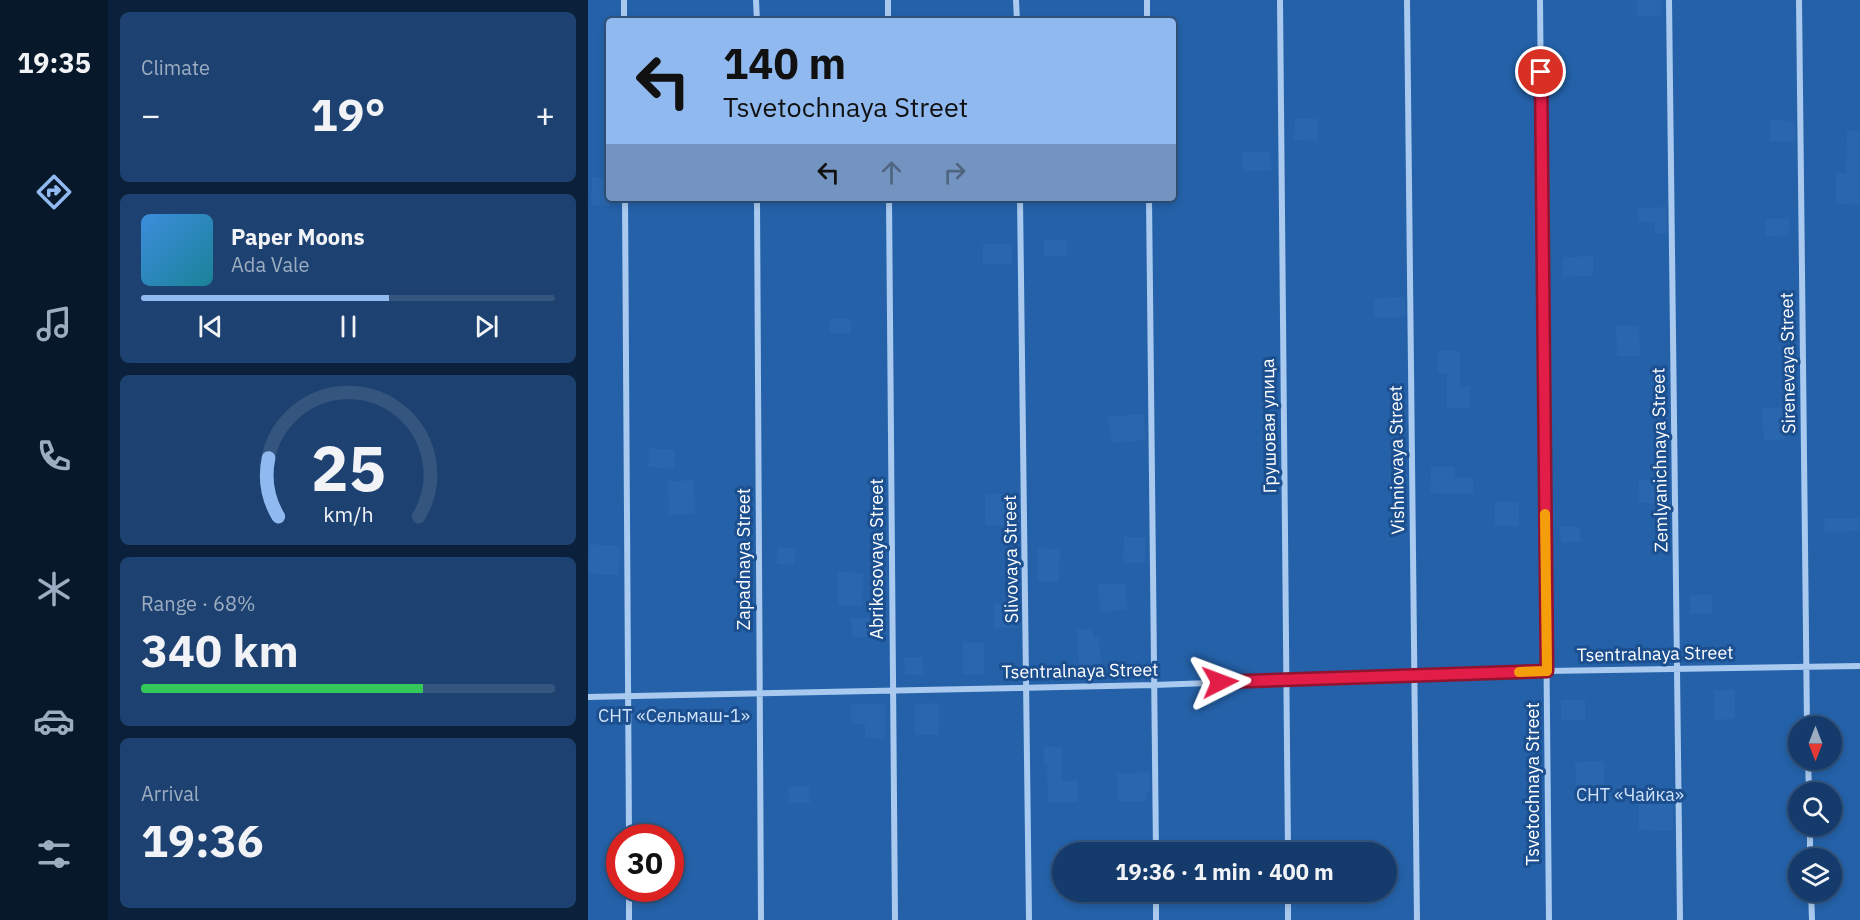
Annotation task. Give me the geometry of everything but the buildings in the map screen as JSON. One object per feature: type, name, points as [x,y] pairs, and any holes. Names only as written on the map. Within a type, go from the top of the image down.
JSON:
[{"type":"street","points":[[624,0],[624,18]]},
{"type":"street","points":[[756,0],[757,18]]},
{"type":"street","points":[[888,0],[888,18]]},
{"type":"street","points":[[1016,0],[1017,18]]},
{"type":"street","points":[[1147,0],[1147,18]]},
{"type":"street","name":"Грушовая улица","points":[[1280,0],[1288,842]]},
{"type":"street","name":"Vishniovaya Street","points":[[1407,0],[1417,920]]},
{"type":"street","name":"Tsvetochnaya Street","points":[[1540,0],[1549,920]]},
{"type":"street","name":"Zemlyanichnaya Street","points":[[1669,0],[1680,920]]},
{"type":"street","name":"Sirenevaya Street","points":[[1799,0],[1807,716]]},
{"type":"street","points":[[625,201],[629,824]]},
{"type":"street","name":"Zapadnaya Street","points":[[757,201],[761,920]]},
{"type":"street","name":"Abrikosovaya Street","points":[[890,201],[895,920]]},
{"type":"street","name":"Slivovaya Street","points":[[1020,201],[1028,686],[1029,920]]},
{"type":"street","points":[[1149,201],[1156,842]]},
{"type":"street","name":"Tsentralnaya Street","points":[[588,697],[1154,685],[1547,671],[1806,665],[1860,666]]},
{"type":"street","points":[[629,902],[629,920]]},
{"type":"street","points":[[1156,902],[1156,920]]},
{"type":"street","points":[[1288,902],[1288,920]]},
{"type":"street","points":[[1811,902],[1812,920]]},
{"type":"green space","points":[[588,0],[1860,0],[1860,920],[588,920]]},
{"type":"slow traffic","points":[[1519,672],[1547,671],[1545,514]]},
{"type":"route","points":[[1220,682],[1547,671],[1541,72]]},
{"type":"park label","name":"СНТ «Сельмаш-1»","points":[[674,716]]},
{"type":"park label","name":"СНТ «Чайка»","points":[[1630,795]]}]
